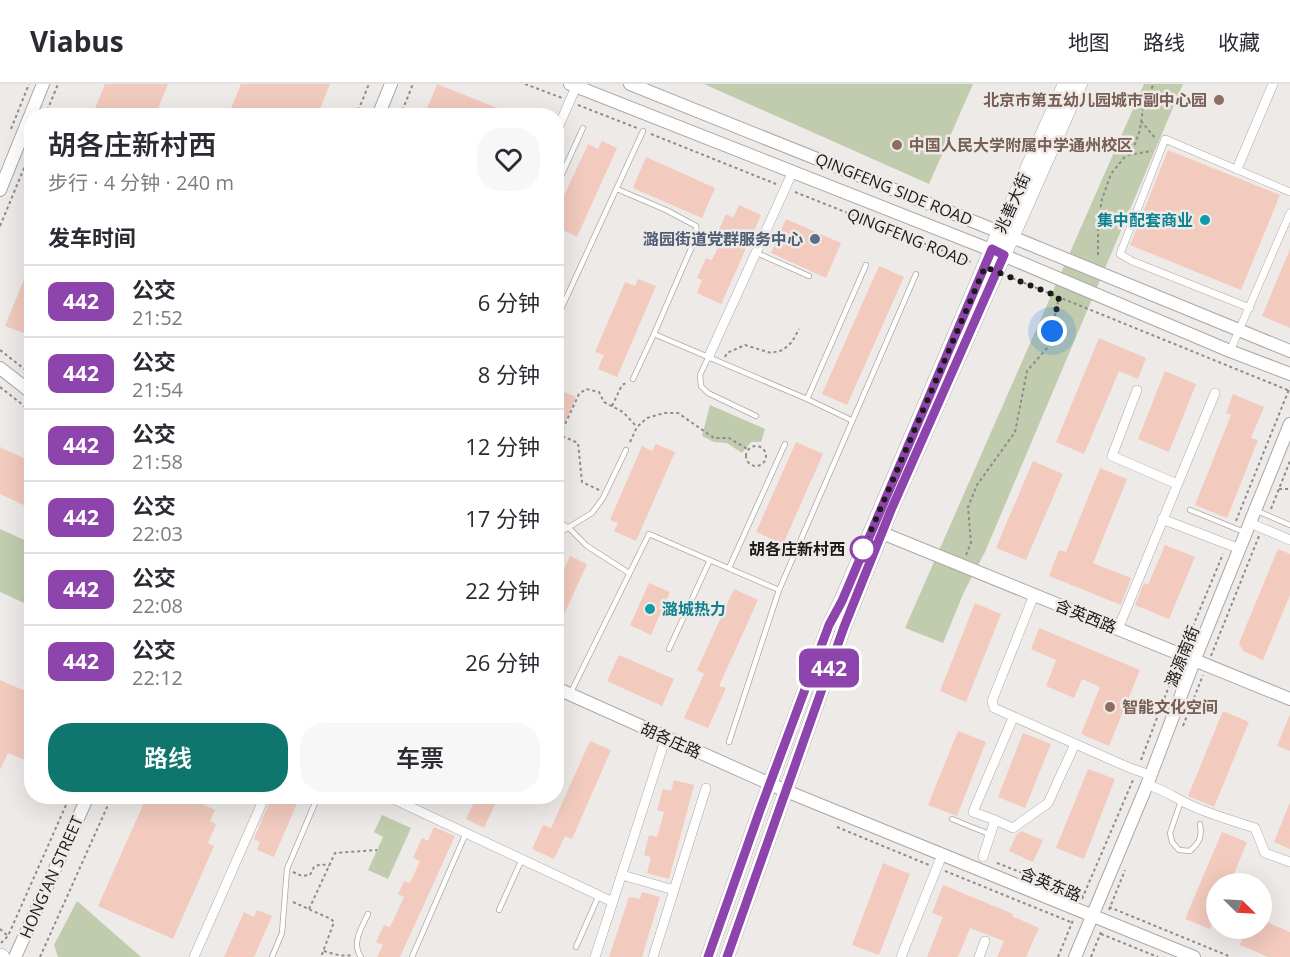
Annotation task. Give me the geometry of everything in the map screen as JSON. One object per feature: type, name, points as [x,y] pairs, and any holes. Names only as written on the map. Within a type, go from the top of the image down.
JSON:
[{"type":"main road","name":"兆善大街","points":[[1006,234],[1065,84]]},
{"type":"main road","name":"兆善大街","points":[[708,957],[829,625],[842,601],[1006,234],[1080,84]]},
{"type":"main road","name":"兆善大街","points":[[727,957],[844,627],[882,533],[992,284],[990,270]]},
{"type":"street","points":[[33,108],[43,84]]},
{"type":"street","points":[[381,108],[391,84]]},
{"type":"street","name":"QINGFENG SIDE ROAD","points":[[630,84],[1006,234],[1290,351]]},
{"type":"street","points":[[1237,169],[1273,84]]},
{"type":"street","points":[[564,114],[570,101],[573,85]]},
{"type":"street","name":"QINGFENG ROAD","points":[[573,85],[998,252],[1230,351],[1290,374]]},
{"type":"street","points":[[0,190],[24,131]]},
{"type":"street","points":[[1250,308],[1132,261],[1120,254],[1166,139],[1290,192]]},
{"type":"street","points":[[709,356],[793,171]]},
{"type":"street","points":[[1230,351],[1290,213]]},
{"type":"street","points":[[0,368],[24,387]]},
{"type":"street","points":[[1137,390],[1112,456],[1177,484]]},
{"type":"street","points":[[1118,629],[1215,393]]},
{"type":"street","name":"潞源南街","points":[[1075,957],[1290,424]]},
{"type":"street","points":[[1162,519],[1240,549]]},
{"type":"street","points":[[1248,528],[1263,528],[1290,540]]},
{"type":"street","name":"含英西路","points":[[882,533],[1290,699]]},
{"type":"street","points":[[1034,595],[992,701],[994,708],[1137,770],[1148,780],[1181,801],[1255,828],[1265,853],[1290,862]]},
{"type":"street","name":"胡各庄路","points":[[564,691],[786,791]]},
{"type":"street","points":[[1013,718],[973,812],[1013,828],[1048,804],[1075,744]]},
{"type":"street","points":[[595,957],[666,737]]},
{"type":"street","points":[[653,957],[706,788]]},
{"type":"street","name":"含英东路","points":[[786,791],[1194,957]]},
{"type":"street","name":"HONG'AN STREET","points":[[15,957],[84,804]]},
{"type":"street","points":[[194,957],[261,804]]},
{"type":"street","points":[[404,804],[613,902]]},
{"type":"street","points":[[983,857],[995,820]]},
{"type":"street","points":[[901,957],[942,855]]},
{"type":"street","points":[[622,875],[674,890]]},
{"type":"street","points":[[979,957],[986,941]]},
{"type":"lane","points":[[564,170],[583,128]]},
{"type":"lane","points":[[564,303],[643,131]]},
{"type":"lane","points":[[617,189],[696,226],[697,235],[633,379]]},
{"type":"lane","points":[[757,253],[809,276]]},
{"type":"lane","points":[[807,399],[866,265]]},
{"type":"lane","points":[[729,742],[779,590],[916,274]]},
{"type":"lane","points":[[654,334],[723,362],[851,420]]},
{"type":"lane","points":[[709,356],[700,375],[701,386],[708,393],[756,416]]},
{"type":"lane","points":[[729,568],[785,444]]},
{"type":"lane","points":[[564,531],[592,513],[608,488],[626,450]]},
{"type":"lane","points":[[1190,510],[1233,528],[1248,528]]},
{"type":"lane","points":[[1255,510],[1290,525]]},
{"type":"lane","points":[[564,525],[587,546],[629,573]]},
{"type":"lane","points":[[570,694],[649,534],[779,590]]},
{"type":"lane","points":[[669,649],[710,560]]},
{"type":"lane","points":[[1181,801],[1170,833],[1172,842],[1179,850],[1190,850],[1198,844],[1202,836],[1200,824]]},
{"type":"lane","points":[[272,957],[282,933],[287,869],[315,804]]},
{"type":"lane","points":[[952,819],[989,834]]},
{"type":"lane","points":[[412,957],[466,833]]},
{"type":"lane","points":[[499,910],[522,859]]},
{"type":"lane","points":[[576,948],[599,895]]},
{"type":"lane","points":[[361,957],[357,951],[357,938],[368,914]]},
{"type":"path","points":[[8,137],[29,84]]},
{"type":"path","points":[[48,108],[58,84]]},
{"type":"path","points":[[359,108],[369,84]]},
{"type":"path","points":[[403,108],[413,84]]},
{"type":"path","name":"QINGFENG ROAD","points":[[525,84],[1290,389]]},
{"type":"path","points":[[1098,255],[1098,222],[1102,199],[1111,174],[1135,144],[1140,130],[1144,102],[1154,84]]},
{"type":"path","points":[[1128,154],[1162,149],[1151,131],[1140,121]]},
{"type":"path","points":[[0,226],[24,168]]},
{"type":"path","points":[[962,566],[970,543],[968,507],[977,485],[1015,432],[1028,371],[1048,347],[1059,297]]},
{"type":"path","points":[[723,362],[727,353],[745,345],[771,352],[783,350],[792,342],[799,329]]},
{"type":"path","points":[[0,350],[24,369]]},
{"type":"path","points":[[612,407],[622,385],[633,379]]},
{"type":"path","points":[[0,387],[24,406]]},
{"type":"path","points":[[564,426],[579,394],[586,389],[599,392],[604,402],[623,412],[637,427]]},
{"type":"path","points":[[1233,528],[1290,389]]},
{"type":"path","points":[[626,450],[637,427],[647,418],[664,413],[678,413],[714,438],[729,438],[749,450]]},
{"type":"path","points":[[564,437],[578,443],[582,482],[601,491],[608,488]]},
{"type":"path","points":[[757,446],[763,448],[766,454],[764,463],[758,466],[749,462],[747,456],[749,450],[757,446]]},
{"type":"path","points":[[1268,516],[1290,462]]},
{"type":"path","points":[[1279,489],[1290,489]]},
{"type":"path","name":"潞源南街","points":[[1183,727],[1263,528]]},
{"type":"path","name":"潞源南街","points":[[1058,957],[1137,770],[1227,543]]},
{"type":"path","name":"HONG'AN STREET","points":[[0,945],[8,936],[66,804]]},
{"type":"path","name":"HONG'AN STREET","points":[[40,957],[108,804]]},
{"type":"path","name":"含英东路","points":[[837,827],[1158,957]]},
{"type":"path","points":[[309,909],[335,854],[377,850]]},
{"type":"path","name":"含英东路","points":[[983,857],[1231,957]]},
{"type":"path","points":[[287,869],[303,876],[310,875],[314,867],[321,864],[329,866]]},
{"type":"path","points":[[1091,957],[1128,864]]},
{"type":"path","points":[[285,899],[334,922],[321,957]]},
{"type":"path","points":[[324,951],[340,957],[349,957],[357,951]]},
{"type":"green space","name":"中国人民大学附属中学通州校区","points":[[704,84],[973,84],[929,184]]},
{"type":"green space","points":[[1144,84],[1183,84],[985,552],[964,592],[943,643],[905,628]]},
{"type":"green space","points":[[710,405],[765,429],[761,442],[751,442],[742,453],[727,443],[714,442],[702,436]]},
{"type":"green space","points":[[0,529],[24,540],[24,603],[0,592]]},
{"type":"green space","points":[[382,815],[411,828],[388,879],[368,870],[383,837],[374,832]]},
{"type":"green space","points":[[77,901],[141,957],[58,957],[54,945]]},
{"type":"building","points":[[105,84],[168,84],[158,108],[95,108]]},
{"type":"building","points":[[241,84],[330,84],[320,108],[231,108]]},
{"type":"building","points":[[437,84],[497,108],[427,108]]},
{"type":"building","points":[[602,141],[617,148],[577,237],[564,230],[564,196],[588,144],[598,149]]},
{"type":"building","name":"集中配套商业","points":[[1168,150],[1280,195],[1241,290],[1130,245]]},
{"type":"building","points":[[646,157],[715,188],[702,218],[633,188]]},
{"type":"building","points":[[739,205],[761,215],[721,304],[697,293],[702,280],[697,278],[706,258],[712,260],[724,235],[718,232],[726,214],[733,218]]},
{"type":"building","points":[[786,219],[841,243],[826,278],[771,253]]},
{"type":"building","points":[[1290,249],[1290,328],[1262,316]]},
{"type":"building","points":[[879,266],[904,277],[847,405],[822,394]]},
{"type":"building","points":[[24,279],[24,333],[5,326]]},
{"type":"building","points":[[638,279],[656,286],[617,377],[598,369],[604,355],[595,352],[625,282],[635,286]]},
{"type":"building","points":[[1099,338],[1146,358],[1138,379],[1119,371],[1084,454],[1056,442]]},
{"type":"building","points":[[1165,371],[1196,384],[1169,452],[1138,439]]},
{"type":"building","points":[[564,392],[576,397],[564,423]]},
{"type":"building","points":[[1233,394],[1264,407],[1251,438],[1258,440],[1227,518],[1195,505],[1231,415],[1226,413]]},
{"type":"building","points":[[796,442],[823,454],[783,544],[756,532]]},
{"type":"building","points":[[656,444],[675,452],[636,541],[614,531],[618,523],[610,520],[642,446],[652,451]]},
{"type":"building","points":[[0,447],[24,458],[24,505],[0,494]]},
{"type":"building","points":[[1033,461],[1063,474],[1026,560],[996,548]]},
{"type":"building","points":[[1100,468],[1127,479],[1093,563],[1131,578],[1121,605],[1049,576],[1059,550],[1066,552]]},
{"type":"building","points":[[1165,545],[1195,557],[1169,619],[1135,605],[1144,583],[1148,585]]},
{"type":"building","points":[[1278,549],[1290,554],[1290,595],[1263,660],[1243,651],[1239,643]]},
{"type":"building","points":[[570,556],[587,564],[564,614],[564,569]]},
{"type":"building","name":"潞城热力","points":[[649,583],[670,592],[651,635],[630,625]]},
{"type":"building","points":[[734,589],[758,600],[719,686],[726,688],[708,728],[684,718],[704,674],[697,670]]},
{"type":"building","points":[[975,603],[1001,614],[966,702],[940,691]]},
{"type":"building","points":[[1039,628],[1140,670],[1109,746],[1081,734],[1100,687],[1082,679],[1074,698],[1046,686],[1056,660],[1031,649]]},
{"type":"building","points":[[619,655],[674,679],[662,706],[607,681]]},
{"type":"building","points":[[0,680],[24,690],[24,760],[8,753],[0,770]]},
{"type":"building","points":[[1223,711],[1249,722],[1214,807],[1188,796]]},
{"type":"building","points":[[1290,714],[1290,751],[1277,746]]},
{"type":"building","points":[[958,731],[986,742],[957,816],[928,805]]},
{"type":"building","points":[[1023,733],[1051,744],[1025,808],[998,797]]},
{"type":"building","points":[[590,741],[611,750],[572,839],[565,836],[554,859],[532,849],[543,825],[551,828],[562,804],[564,804],[564,799]]},
{"type":"building","points":[[1088,769],[1115,779],[1084,859],[1056,848]]},
{"type":"building","points":[[674,780],[694,785],[669,879],[647,873],[651,857],[644,855],[649,835],[657,837],[664,812],[657,810],[663,789],[671,791]]},
{"type":"building","points":[[1290,802],[1290,849],[1274,842]]},
{"type":"building","points":[[143,804],[202,804],[215,810],[210,821],[216,824],[208,843],[214,846],[173,939],[98,906]]},
{"type":"building","points":[[269,804],[297,804],[274,857],[257,850],[260,842],[254,839]]},
{"type":"building","points":[[473,804],[495,804],[484,828],[466,819]]},
{"type":"building","points":[[434,827],[455,836],[400,957],[377,957],[383,945],[376,942],[384,925],[390,927],[404,897],[398,894],[404,881],[410,883],[420,861],[413,858],[422,838],[428,841]]},
{"type":"building","points":[[1021,831],[1043,840],[1033,862],[1009,851],[1017,834]]},
{"type":"building","points":[[1222,832],[1247,842],[1234,873],[1206,873],[1206,927],[1185,919]]},
{"type":"building","points":[[883,863],[910,874],[879,955],[852,945]]},
{"type":"building","points":[[943,885],[1013,914],[1012,916],[1039,928],[1026,957],[997,957],[1004,941],[970,928],[958,957],[927,957],[943,917],[932,913]]},
{"type":"building","points":[[642,892],[660,897],[642,957],[609,957],[629,897],[640,899]]},
{"type":"building","points":[[257,910],[272,916],[254,957],[224,957],[244,912],[254,917]]},
{"type":"building","points":[[1272,924],[1290,932],[1290,957],[1268,957],[1240,945],[1242,939],[1272,939]]},
{"type":"bus line","name":"442","points":[[708,957],[829,625],[842,601],[992,249],[1004,255],[891,510],[844,627],[727,957]]},
{"type":"place","name":"北京市第五幼儿园城市副中心园","points":[[1219,100]]},
{"type":"place","name":"中国人民大学附属中学通州校区","points":[[897,145]]},
{"type":"place","name":"集中配套商业","points":[[1205,220]]},
{"type":"place","name":"潞园街道党群服务中心","points":[[815,239]]},
{"type":"place","name":"胡各庄新村西","points":[[863,549]]},
{"type":"place","name":"潞城热力","points":[[650,609]]},
{"type":"place","name":"智能文化空间","points":[[1110,707]]},
{"type":"route","points":[[863,549],[985,267],[1059,297],[1052,331]]}]
